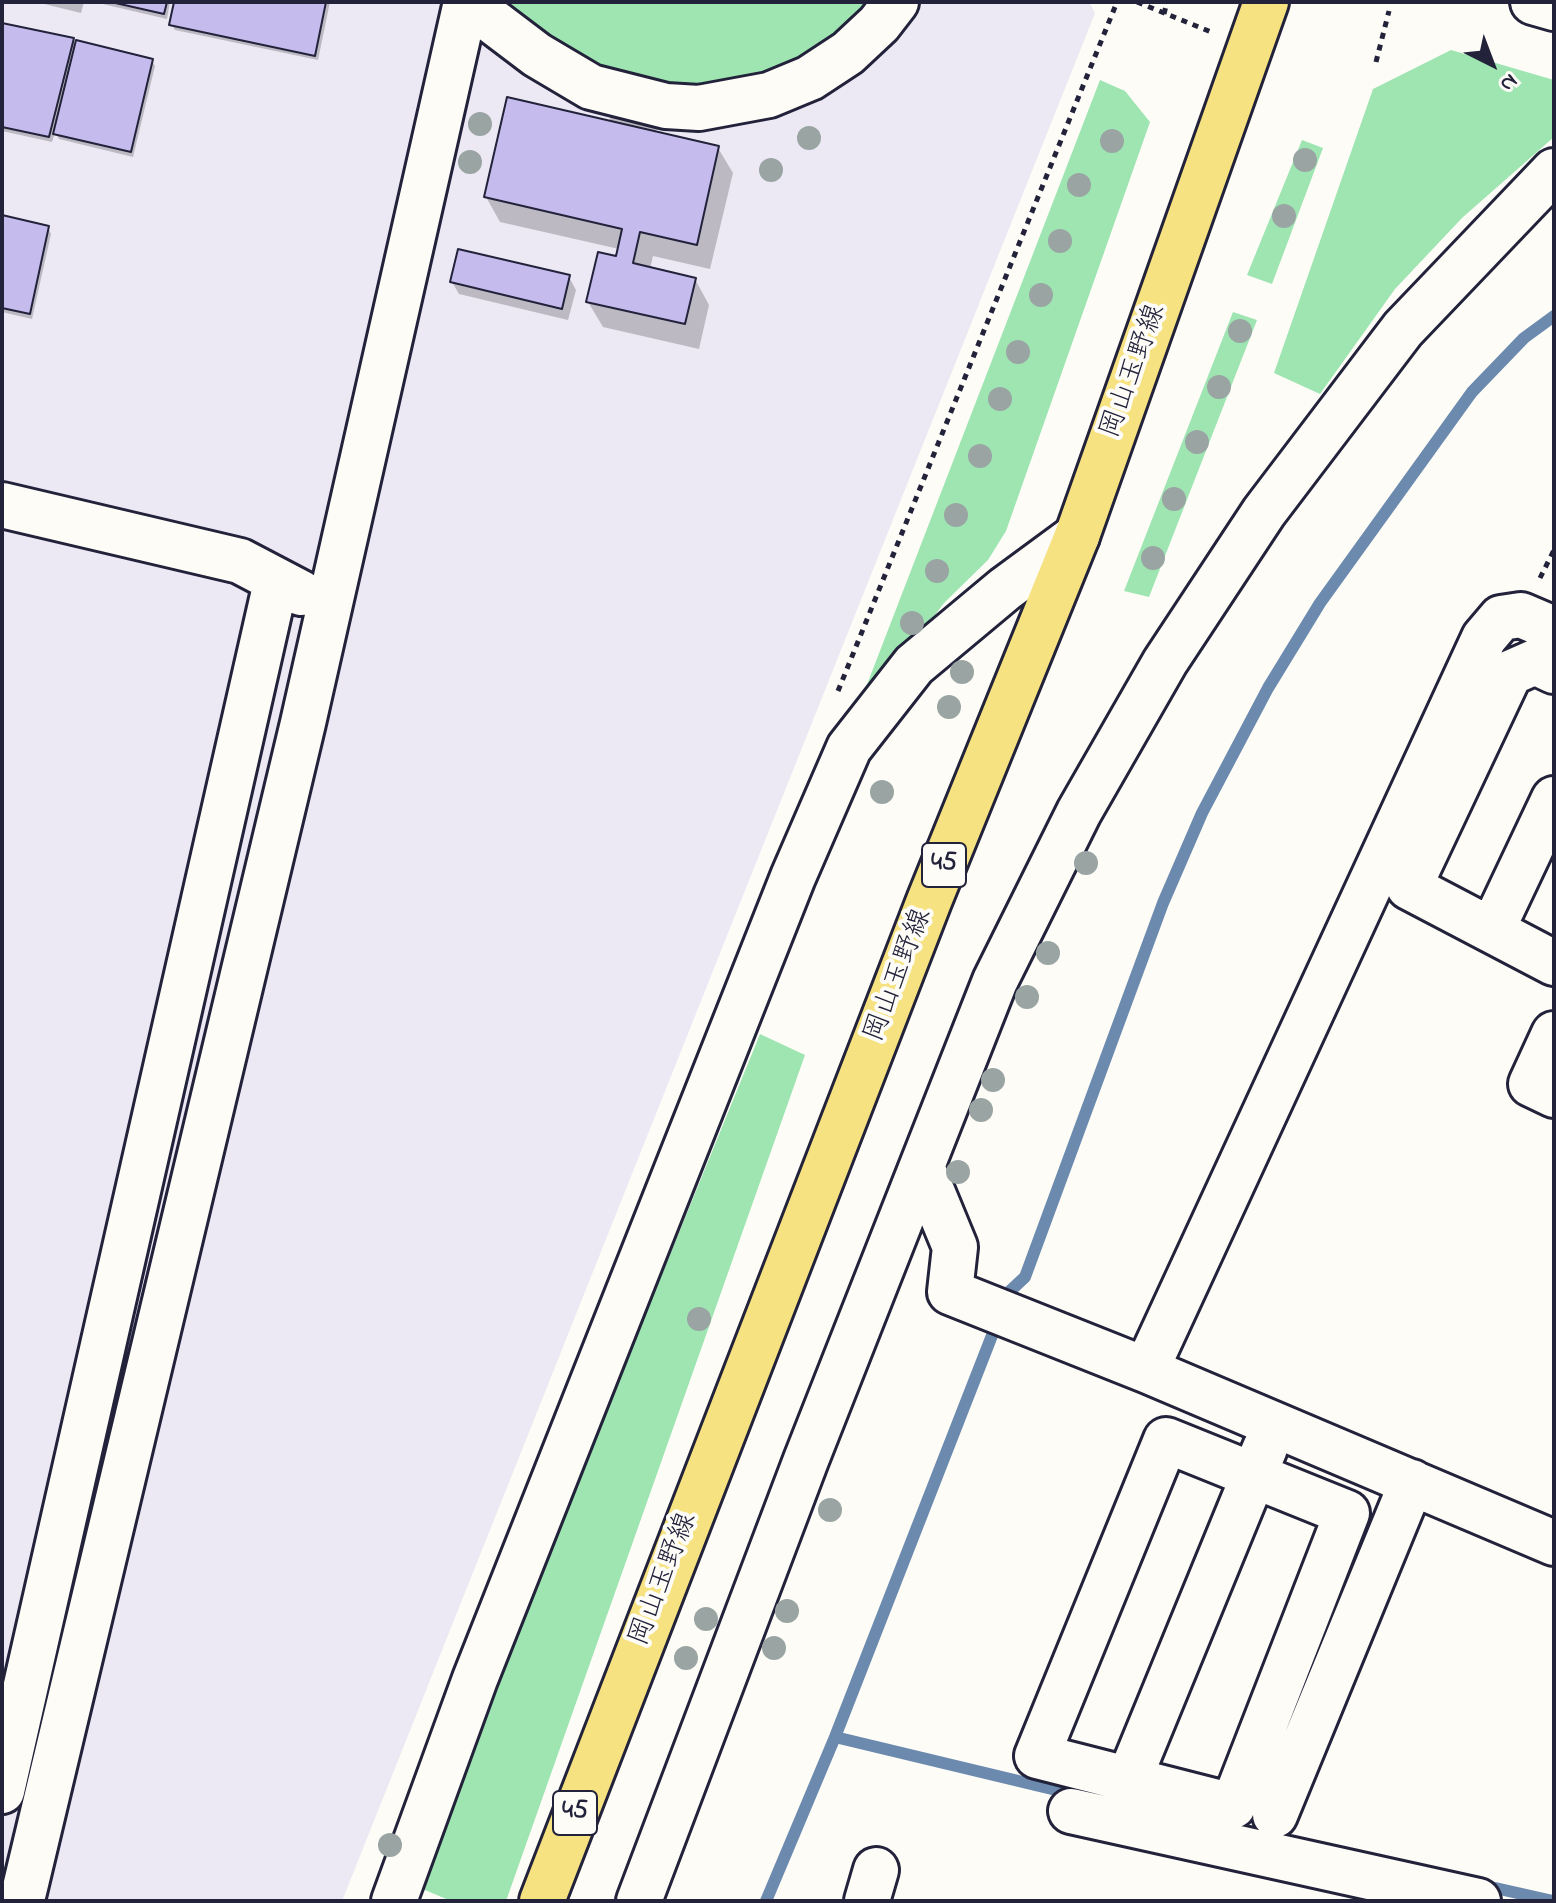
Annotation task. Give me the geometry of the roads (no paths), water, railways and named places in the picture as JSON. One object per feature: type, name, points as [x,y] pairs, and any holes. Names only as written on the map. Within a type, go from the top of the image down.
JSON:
[{"type":"main road","name":"岡山玉野線","points":[[542,1901],[929,901],[1077,536],[1266,2]]},
{"type":"street","points":[[24,1892],[331,600],[466,2],[537,55],[591,87],[666,106],[699,108],[769,95],[810,78],[848,53],[879,24],[896,2]]},
{"type":"street","points":[[1533,2],[1554,8]]},
{"type":"street","points":[[639,1901],[995,981],[1079,812],[1165,662],[1264,512],[1403,329],[1554,171]]},
{"type":"street","points":[[2,505],[240,561],[276,582],[331,600]]},
{"type":"street","points":[[394,1901],[475,1679],[787,891],[849,748],[914,665],[1005,589],[1077,536]]},
{"type":"street","points":[[2,1791],[276,582]]},
{"type":"street","points":[[1146,1370],[1484,638],[1501,618],[1521,615],[1554,629]]},
{"type":"street","points":[[1554,671],[1535,662],[1510,673],[1409,887],[1554,963]]},
{"type":"street","points":[[1492,930],[1554,799]]},
{"type":"street","points":[[1554,1034],[1531,1084],[1554,1095]]},
{"type":"street","points":[[922,1167],[955,1247],[950,1292],[1146,1370],[1554,1543]]},
{"type":"street","points":[[1129,1779],[1275,1424]]},
{"type":"street","points":[[1166,1440],[1347,1513],[1287,1668],[1233,1806],[1037,1756],[1166,1440]]},
{"type":"street","points":[[1275,1815],[1412,1482]]},
{"type":"street","points":[[1287,1668],[1330,1684]]},
{"type":"street","points":[[1071,1811],[1398,1892],[1478,1901]]},
{"type":"waterway","points":[[766,1901],[835,1737],[1009,1292],[1025,1277],[1163,903],[1202,813],[1268,688],[1320,603],[1472,392],[1524,338],[1554,316]]},
{"type":"waterway","points":[[835,1737],[1077,1795]]},
{"type":"waterway","points":[[1482,1885],[1553,1901]]}]
